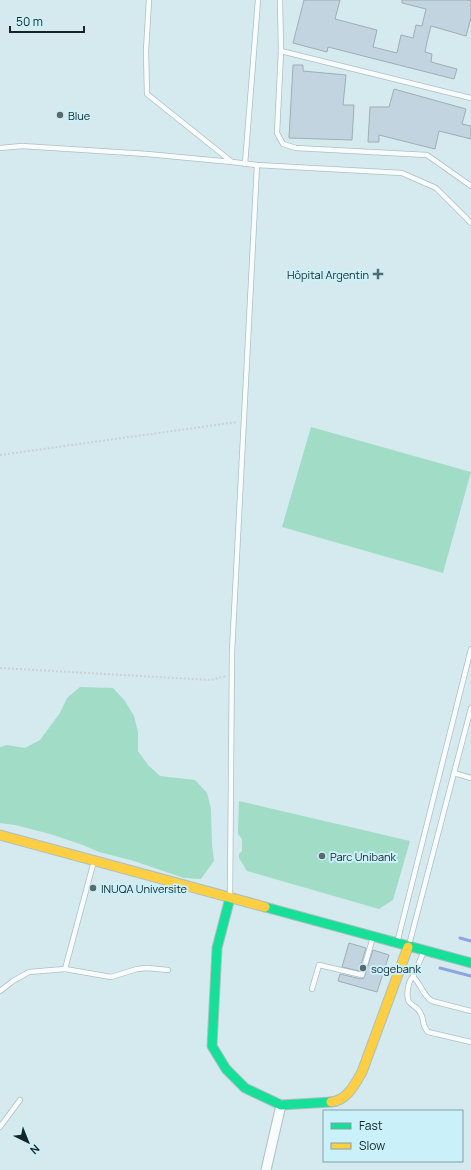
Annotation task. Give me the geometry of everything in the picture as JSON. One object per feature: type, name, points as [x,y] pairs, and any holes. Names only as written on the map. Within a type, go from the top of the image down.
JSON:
[{"type":"main road","points":[[0,835],[471,964]]},
{"type":"main road","points":[[230,898],[217,948],[212,1046],[226,1068],[245,1088],[281,1105],[337,1102],[353,1089],[362,1072],[408,947]]},
{"type":"street","points":[[266,1170],[281,1105]]},
{"type":"lane","points":[[149,0],[146,51],[147,94],[232,162]]},
{"type":"lane","points":[[246,164],[258,0]]},
{"type":"lane","points":[[280,0],[281,51],[277,133],[283,144],[296,148],[428,155],[471,186]]},
{"type":"lane","points":[[281,51],[471,98]]},
{"type":"lane","points":[[0,148],[22,146],[147,154],[257,165],[402,173],[436,188],[471,223]]},
{"type":"lane","points":[[230,898],[232,652],[257,165]]},
{"type":"lane","points":[[397,943],[471,649]]},
{"type":"lane","points":[[408,947],[471,708]]},
{"type":"lane","points":[[454,773],[471,778]]},
{"type":"lane","points":[[65,969],[94,861]]},
{"type":"lane","points":[[312,990],[319,965],[362,975],[373,937]]},
{"type":"lane","points":[[424,951],[413,978],[409,982],[408,1001],[419,1011],[423,1018],[423,1024],[428,1032],[471,1042]]},
{"type":"lane","points":[[0,991],[13,981],[29,972],[65,969],[111,977],[137,969],[147,968],[168,970]]},
{"type":"lane","points":[[413,978],[417,981],[427,998],[432,1001],[471,1011]]},
{"type":"lane","points":[[0,1127],[20,1100]]},
{"type":"path","points":[[0,455],[244,421]]},
{"type":"path","points":[[0,668],[211,680],[232,675]]},
{"type":"green space","points":[[311,427],[471,472],[443,573],[282,527]]},
{"type":"green space","points":[[80,687],[113,688],[125,701],[134,716],[138,732],[138,751],[148,765],[160,776],[195,780],[207,793],[211,809],[214,861],[201,879],[184,878],[134,861],[99,852],[50,834],[15,825],[0,823],[0,747],[7,745],[25,748],[40,740],[60,713],[67,698]]},
{"type":"green space","name":"Parc Unibank","points":[[239,801],[410,841],[393,900],[379,909],[247,871],[239,858],[239,854],[242,851],[242,839],[238,834]]},
{"type":"building","points":[[304,0],[340,0],[335,19],[377,30],[373,47],[397,53],[401,35],[413,38],[416,25],[422,26],[426,9],[402,3],[402,0],[471,1],[471,18],[466,36],[431,26],[427,42],[425,52],[432,54],[431,62],[457,69],[454,79],[328,47],[327,52],[293,43]]},
{"type":"building","points":[[293,65],[303,65],[303,71],[346,75],[343,105],[354,105],[352,140],[289,138]]},
{"type":"building","points":[[394,89],[466,109],[462,124],[471,126],[471,139],[439,131],[435,149],[379,135],[379,142],[368,142],[370,107],[389,107]]},
{"type":"building","points":[[349,943],[366,948],[359,971],[342,967]]},
{"type":"building","points":[[373,950],[389,955],[377,992],[338,981],[340,974],[361,979],[364,978]]},
{"type":"waterway","points":[[460,938],[471,941]]},
{"type":"waterway","points":[[440,968],[471,976]]},
{"type":"traffic: fast","points":[[230,898],[217,948],[212,1046],[226,1069],[245,1088],[281,1105],[331,1102]]},
{"type":"traffic: fast","points":[[265,907],[471,963]]},
{"type":"traffic: slow","points":[[0,835],[265,907]]},
{"type":"traffic: slow","points":[[331,1102],[342,1099],[353,1087],[362,1072],[408,947]]},
{"type":"place","name":"Blue","points":[[60,115]]},
{"type":"place","name":"Hôpital Argentin","points":[[378,274]]},
{"type":"place","name":"Parc Unibank","points":[[322,856]]},
{"type":"place","name":"INUQA Universite","points":[[93,888]]},
{"type":"place","name":"sogebank","points":[[363,968]]}]
